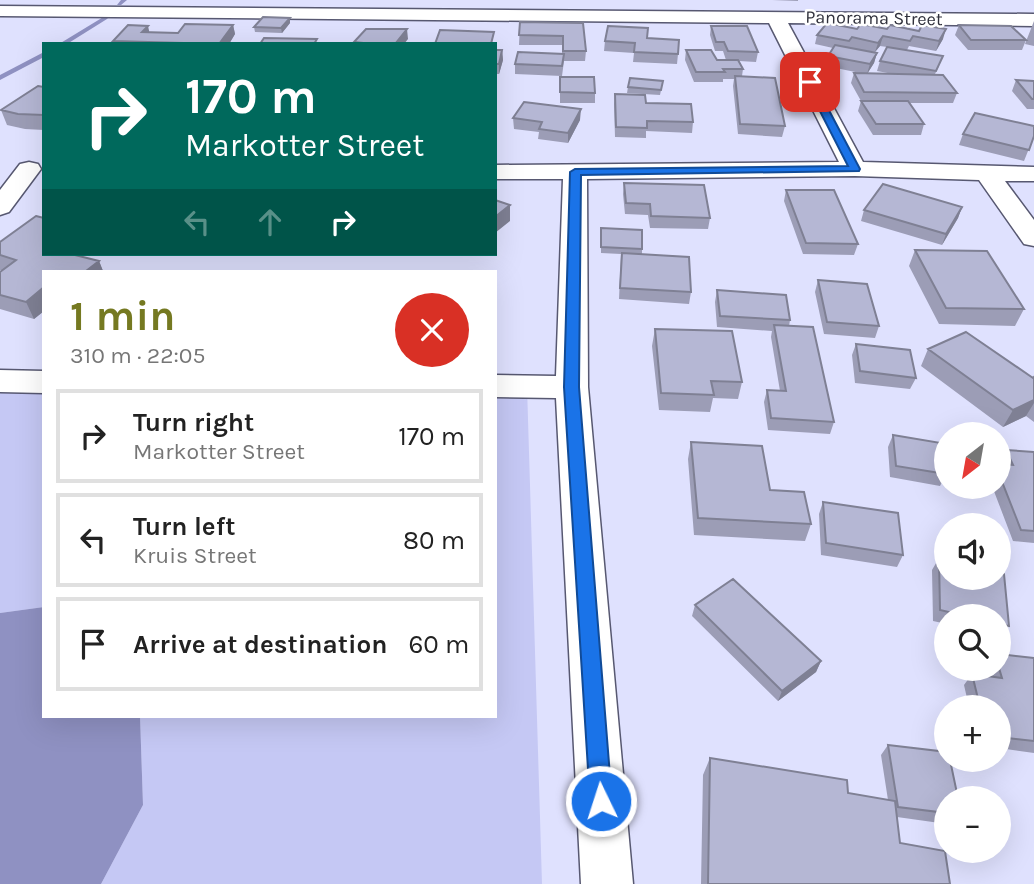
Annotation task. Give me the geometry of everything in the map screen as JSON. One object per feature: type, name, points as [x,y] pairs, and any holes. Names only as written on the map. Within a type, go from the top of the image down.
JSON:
[{"type":"street","name":"Panorama Street","points":[[0,11],[410,6],[1034,20]]},
{"type":"street","points":[[775,16],[855,169]]},
{"type":"street","points":[[0,169],[36,169]]},
{"type":"street","points":[[0,207],[36,169]]},
{"type":"street","points":[[497,172],[855,169],[1034,174]]},
{"type":"street","points":[[575,172],[572,387],[607,884]]},
{"type":"street","points":[[987,174],[1034,238]]},
{"type":"street","points":[[0,381],[42,382]]},
{"type":"street","points":[[497,386],[572,387]]},
{"type":"shaded area","points":[[0,381],[42,382],[42,607],[0,613]]},
{"type":"shaded area","points":[[497,386],[527,386],[542,884],[101,884],[143,805],[140,718],[497,718]]},
{"type":"shaded area","points":[[42,607],[42,718],[140,718],[143,805],[101,884],[0,884],[0,613]]},
{"type":"building","points":[[263,17],[290,18],[281,28],[254,27]]},
{"type":"building","points":[[520,22],[583,23],[586,51],[563,51],[563,36],[519,35]]},
{"type":"building","points":[[827,23],[857,29],[861,24],[887,29],[890,25],[919,31],[922,25],[946,29],[939,41],[913,36],[910,41],[883,36],[878,43],[852,37],[849,41],[817,35]]},
{"type":"building","points":[[185,24],[233,25],[220,42],[113,41],[128,25],[148,26],[142,32],[178,33]]},
{"type":"building","points":[[959,25],[1011,26],[1026,40],[971,40]]},
{"type":"building","points":[[608,26],[648,28],[647,38],[679,40],[678,54],[634,52],[635,43],[605,41]]},
{"type":"building","points":[[711,26],[747,26],[758,52],[728,51],[724,42],[716,42]]},
{"type":"building","points":[[366,29],[407,29],[397,42],[354,42]]},
{"type":"building","points":[[440,30],[494,32],[492,42],[436,42]]},
{"type":"building","points":[[264,38],[317,39],[315,42],[261,42]]},
{"type":"building","points":[[835,45],[877,53],[870,64],[828,56]]},
{"type":"building","points":[[887,47],[943,56],[936,71],[880,61]]},
{"type":"building","points":[[497,50],[502,50],[499,64]]},
{"type":"building","points":[[686,50],[711,50],[717,60],[738,60],[743,69],[696,72]]},
{"type":"building","points":[[518,52],[564,54],[562,66],[515,64]]},
{"type":"building","points":[[854,73],[943,75],[957,93],[864,92]]},
{"type":"building","points":[[735,76],[775,78],[785,126],[740,124]]},
{"type":"building","points":[[560,77],[594,77],[595,93],[560,92]]},
{"type":"building","points":[[630,78],[663,81],[661,90],[628,87]]},
{"type":"building","points":[[1016,80],[1034,81],[1034,99],[1032,99]]},
{"type":"building","points":[[38,86],[42,87],[42,115],[1,110]]},
{"type":"building","points":[[615,94],[645,95],[646,103],[691,104],[693,122],[647,121],[647,128],[616,127]]},
{"type":"building","points":[[861,101],[908,101],[924,124],[876,124]]},
{"type":"building","points":[[524,102],[581,109],[568,133],[539,129],[542,122],[513,118]]},
{"type":"building","points":[[975,113],[1034,126],[1029,150],[963,134]]},
{"type":"building","points":[[624,183],[704,185],[710,218],[651,216],[650,204],[626,203]]},
{"type":"building","points":[[883,184],[962,207],[946,234],[864,210]]},
{"type":"building","points":[[786,190],[834,190],[858,244],[806,243]]},
{"type":"building","points":[[497,201],[510,205],[497,215]]},
{"type":"building","points":[[36,216],[42,218],[42,256],[79,256],[99,261],[87,270],[42,270],[42,289],[26,302],[0,295],[0,272],[16,260],[0,255],[0,242]]},
{"type":"building","points":[[601,228],[642,230],[642,249],[601,247]]},
{"type":"building","points":[[915,250],[987,251],[1024,309],[946,308]]},
{"type":"building","points":[[622,253],[689,257],[691,292],[620,288]]},
{"type":"building","points":[[818,280],[867,284],[879,326],[827,322]]},
{"type":"building","points":[[717,290],[786,295],[790,320],[720,316]]},
{"type":"building","points":[[774,325],[813,327],[834,422],[771,418],[767,390],[786,391]]},
{"type":"building","points":[[655,329],[732,331],[742,382],[711,381],[714,395],[661,393]]},
{"type":"building","points":[[966,332],[1034,377],[1034,400],[1013,410],[928,349]]},
{"type":"building","points":[[856,344],[910,350],[916,378],[860,371]]},
{"type":"building","points":[[893,435],[934,442],[934,472],[896,466]]},
{"type":"building","points":[[691,442],[762,446],[770,490],[804,492],[811,524],[698,518]]},
{"type":"building","points":[[1012,450],[1034,452],[1034,531],[1021,530],[1009,499],[1012,499]]},
{"type":"building","points":[[823,502],[898,513],[903,555],[826,543]]},
{"type":"building","points":[[733,579],[821,661],[782,691],[695,605]]},
{"type":"building","points":[[940,590],[1006,590],[1007,604],[940,604]]},
{"type":"building","points":[[1011,655],[1034,658],[1034,741],[1011,738],[1011,695],[977,695],[974,681],[1011,681]]},
{"type":"building","points":[[888,745],[934,750],[934,772],[953,772],[955,786],[934,786],[934,811],[898,807]]},
{"type":"building","points":[[710,758],[847,780],[848,793],[895,801],[900,843],[934,849],[934,863],[947,863],[950,884],[708,884]]},
{"type":"waterway","points":[[119,4],[124,0]]},
{"type":"waterway","points":[[65,42],[105,18]]},
{"type":"waterway","points":[[0,78],[42,55]]},
{"type":"route","points":[[601,801],[572,387],[575,172],[855,169],[810,82]]}]
